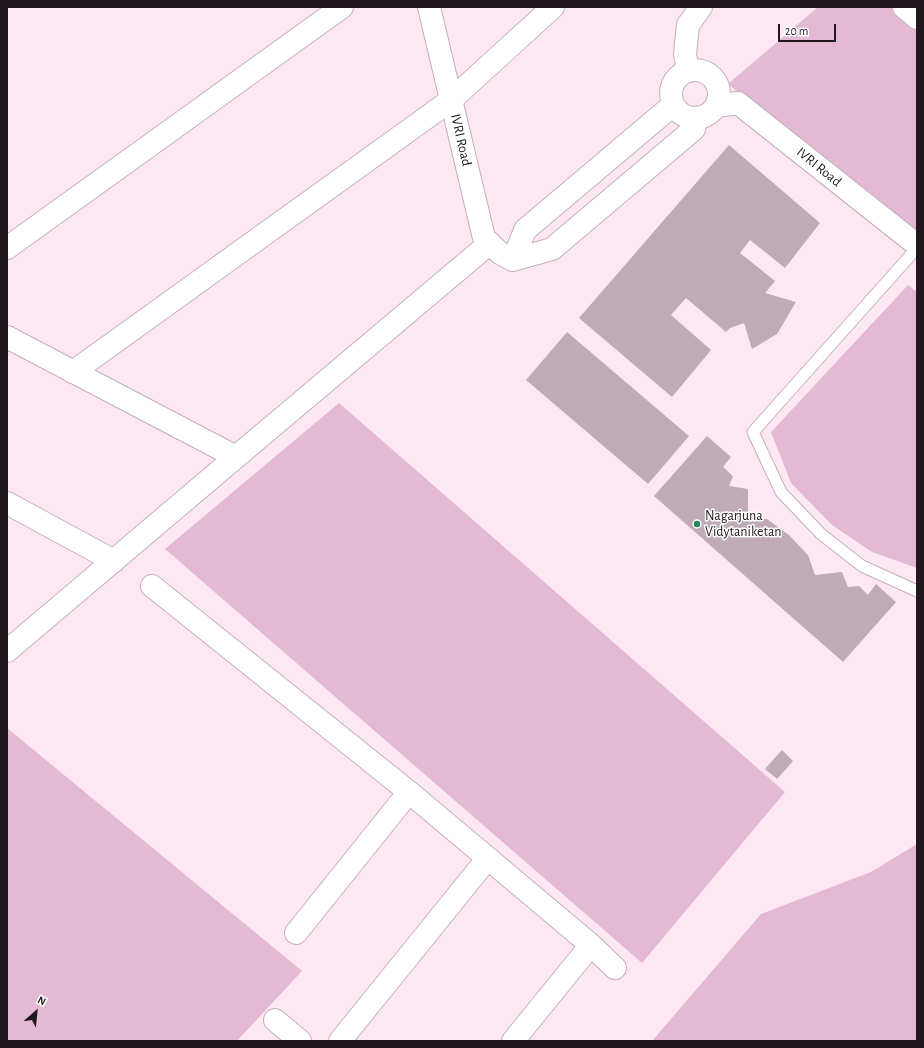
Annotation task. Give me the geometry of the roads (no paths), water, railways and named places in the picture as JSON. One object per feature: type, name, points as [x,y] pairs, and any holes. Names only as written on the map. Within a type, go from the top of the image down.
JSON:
[{"type":"street","points":[[7,248],[342,7]]},
{"type":"street","name":"IVRI Road","points":[[430,7],[484,238],[500,253],[513,260]]},
{"type":"street","points":[[73,372],[451,100],[553,7]]},
{"type":"street","points":[[688,71],[685,54],[688,25],[701,7]]},
{"type":"street","points":[[904,7],[917,18]]},
{"type":"street","points":[[513,260],[552,249],[694,129],[696,118],[685,116],[678,111],[673,104],[671,97],[671,89],[674,82],[680,76],[688,71],[694,70],[702,71],[710,75],[716,81],[719,89],[719,97],[716,106]]},
{"type":"street","name":"IVRI Road","points":[[696,118],[703,117],[711,113],[716,106],[738,103],[917,245]]},
{"type":"street","points":[[513,260],[525,230],[673,104]]},
{"type":"street","points":[[7,651],[490,243]]},
{"type":"street","points":[[7,337],[236,457]]},
{"type":"street","points":[[7,503],[114,561]]},
{"type":"street","points":[[152,586],[409,792],[591,945],[615,968]]},
{"type":"street","points":[[296,933],[409,792]]},
{"type":"street","points":[[340,1041],[488,858]]},
{"type":"street","points":[[513,1041],[591,945]]},
{"type":"street","points":[[275,1020],[300,1041]]},
{"type":"lane","points":[[917,248],[753,432],[781,492],[821,534],[862,566],[917,591]]},
{"type":"place","name":"Nagarjuna Vidytaniketan","points":[[697,524]]}]
